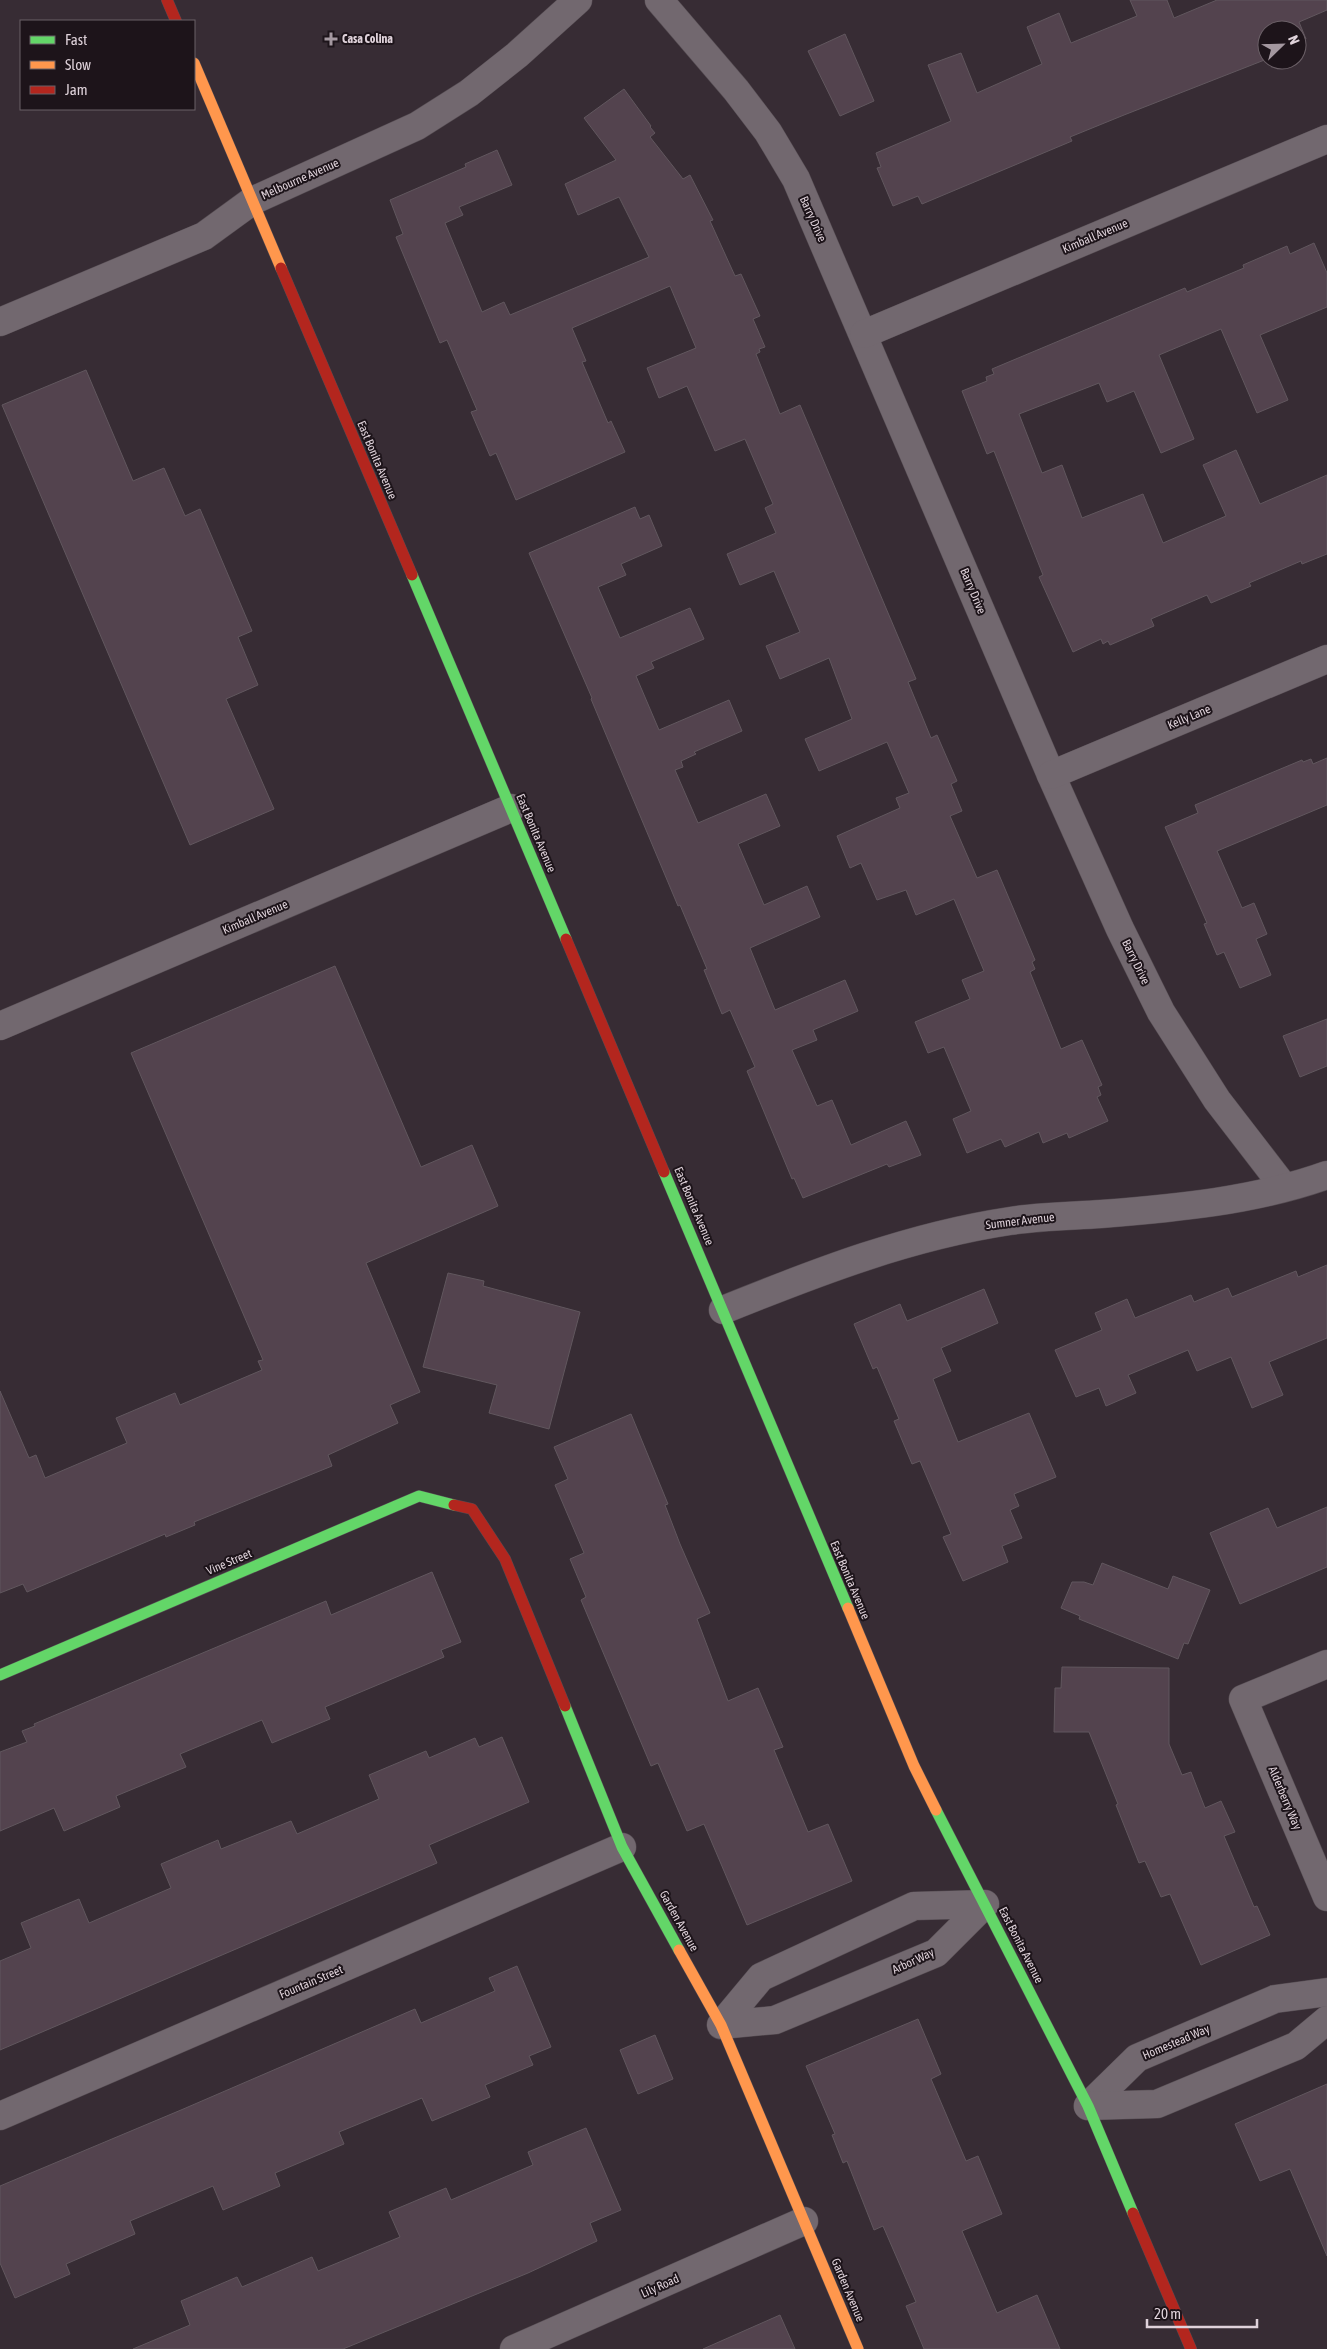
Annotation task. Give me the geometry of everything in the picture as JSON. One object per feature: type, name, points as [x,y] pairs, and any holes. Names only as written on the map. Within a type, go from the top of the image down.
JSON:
[{"type":"main road","points":[[167,0],[176,20]]},
{"type":"main road","name":"East Bonita Avenue","points":[[195,65],[511,808],[914,1766],[1088,2106],[1191,2349]]},
{"type":"main road","name":"Vine Street","points":[[0,1675],[419,1496],[472,1509]]},
{"type":"main road","name":"Garden Avenue","points":[[472,1509],[505,1559],[622,1847],[721,2024],[858,2349]]},
{"type":"street","name":"Melbourne Avenue","points":[[0,322],[204,236],[252,200],[417,126],[469,93],[516,56],[578,0]]},
{"type":"street","name":"Barry Drive","points":[[659,0],[736,90],[768,132],[796,179],[864,334],[1051,775],[1120,929],[1161,1012],[1217,1100],[1284,1187]]},
{"type":"street","name":"Kimball Avenue","points":[[864,334],[1327,139]]},
{"type":"street","name":"Kelly Lane","points":[[1051,775],[1327,658]]},
{"type":"street","name":"Kimball Avenue","points":[[0,1026],[511,808]]},
{"type":"street","name":"Sumner Avenue","points":[[723,1310],[832,1266],[896,1246],[957,1230],[1012,1220],[1187,1206],[1236,1198],[1327,1175]]},
{"type":"street","name":"Alderberry Way","points":[[1327,1664],[1243,1699],[1327,1897]]},
{"type":"street","name":"Fountain Street","points":[[0,2116],[622,1847]]},
{"type":"street","name":"Arbor Way","points":[[721,2024],[775,2020],[936,1953],[985,1904]]},
{"type":"street","points":[[721,2024],[761,1977],[914,1906],[985,1904]]},
{"type":"street","name":"Homestead Way","points":[[1088,2106],[1136,2058],[1274,1999],[1327,1992]]},
{"type":"street","points":[[1088,2106],[1157,2104],[1296,2046],[1327,2020]]},
{"type":"street","name":"Lily Road","points":[[514,2349],[804,2221]]},
{"type":"building","points":[[1130,0],[1167,0],[1174,18],[1217,0],[1327,0],[1327,10],[1304,20],[1257,20],[1257,63],[1070,137],[1072,141],[922,204],[918,196],[893,206],[877,168],[881,167],[876,153],[951,121],[928,65],[961,53],[977,93],[1042,64],[1027,27],[1059,13],[1071,43],[1137,16]]},
{"type":"building","points":[[845,34],[874,101],[840,116],[808,51]]},
{"type":"building","points":[[624,89],[655,133],[650,137],[683,179],[690,175],[713,220],[710,221],[735,276],[741,274],[760,316],[753,319],[765,347],[759,349],[760,352],[756,354],[780,414],[800,405],[916,679],[908,682],[931,738],[937,735],[957,781],[951,784],[962,811],[950,816],[977,878],[997,870],[1035,960],[1032,962],[1035,969],[1030,972],[1061,1049],[1082,1040],[1102,1085],[1098,1087],[1101,1095],[1097,1097],[1108,1121],[1069,1138],[1067,1133],[1043,1143],[1039,1132],[1005,1147],[1001,1139],[967,1153],[953,1119],[971,1111],[944,1047],[928,1053],[915,1022],[970,999],[962,980],[984,971],[954,899],[916,915],[906,890],[877,900],[861,863],[850,868],[837,836],[900,808],[896,798],[909,793],[887,742],[819,771],[805,739],[852,719],[829,658],[780,679],[766,646],[800,632],[774,571],[740,585],[727,554],[776,533],[765,508],[773,504],[745,439],[715,451],[687,386],[659,398],[647,368],[696,348],[670,286],[572,328],[586,361],[582,362],[608,423],[611,421],[625,452],[516,500],[496,453],[490,456],[471,412],[477,410],[447,340],[440,343],[396,237],[403,234],[390,200],[466,167],[465,164],[497,150],[512,185],[459,207],[463,215],[445,223],[482,312],[504,302],[510,315],[649,257],[619,197],[578,215],[565,184],[616,160],[584,118]]},
{"type":"building","points":[[1314,243],[1327,273],[1327,307],[1260,335],[1288,400],[1257,413],[1221,329],[1159,355],[1194,439],[1161,453],[1134,391],[1107,402],[1099,383],[1019,414],[1042,473],[1062,465],[1082,518],[1143,494],[1163,543],[1226,516],[1203,465],[1236,450],[1260,504],[1327,475],[1327,554],[1302,564],[1301,561],[1249,583],[1251,586],[1211,603],[1207,595],[1151,619],[1154,626],[1110,645],[1108,641],[1103,644],[1101,639],[1073,652],[1039,577],[1043,575],[994,451],[987,454],[962,391],[987,381],[986,377],[994,374],[992,369],[1185,288],[1187,292],[1244,268],[1243,265],[1287,246],[1290,254]]},
{"type":"building","points":[[86,370],[133,481],[164,468],[185,516],[200,509],[252,631],[238,637],[258,685],[226,699],[274,809],[190,845],[2,405]]},
{"type":"building","points":[[635,507],[640,519],[649,515],[662,546],[621,564],[626,575],[598,587],[620,638],[690,608],[704,639],[651,662],[654,668],[636,676],[659,730],[729,700],[742,731],[694,752],[696,754],[681,761],[683,767],[675,770],[698,823],[766,794],[780,826],[738,844],[764,905],[807,886],[820,917],[750,948],[775,1010],[845,980],[858,1011],[813,1030],[817,1040],[792,1050],[817,1106],[832,1100],[851,1145],[906,1121],[921,1155],[889,1167],[887,1164],[803,1198],[794,1178],[792,1179],[747,1071],[755,1067],[730,1010],[722,1014],[704,970],[707,969],[680,905],[678,906],[592,698],[529,553]]},
{"type":"building","points":[[1327,758],[1327,805],[1217,851],[1242,908],[1254,903],[1267,934],[1256,939],[1271,975],[1240,988],[1224,952],[1217,955],[1204,924],[1207,923],[1165,827],[1198,813],[1195,805],[1302,760],[1303,762],[1311,759],[1313,764]]},
{"type":"building","points":[[335,966],[421,1167],[472,1145],[498,1206],[366,1263],[420,1392],[390,1405],[398,1423],[328,1455],[332,1466],[194,1522],[195,1525],[166,1537],[165,1534],[27,1592],[23,1584],[0,1593],[0,1391],[29,1458],[36,1455],[45,1478],[127,1443],[116,1418],[175,1393],[180,1405],[262,1370],[258,1361],[263,1360],[131,1053]]},
{"type":"building","points":[[1327,1019],[1327,1066],[1300,1077],[1283,1036]]},
{"type":"building","points":[[1327,1265],[1327,1338],[1269,1362],[1283,1395],[1252,1408],[1231,1357],[1197,1371],[1188,1350],[1128,1375],[1136,1393],[1106,1406],[1099,1388],[1076,1397],[1055,1350],[1102,1330],[1095,1313],[1127,1299],[1135,1318],[1191,1295],[1194,1302],[1228,1288],[1232,1297],[1296,1271],[1298,1277]]},
{"type":"building","points":[[448,1273],[484,1281],[483,1286],[580,1312],[549,1429],[489,1413],[497,1385],[423,1367]]},
{"type":"building","points":[[984,1289],[998,1323],[941,1348],[951,1371],[933,1379],[958,1442],[1029,1413],[1056,1477],[1014,1494],[1019,1506],[1010,1510],[1022,1538],[1002,1546],[1008,1562],[963,1581],[943,1537],[951,1534],[920,1461],[912,1464],[894,1421],[899,1419],[877,1367],[873,1369],[854,1324],[900,1304],[907,1321]]},
{"type":"building","points":[[631,1414],[668,1504],[665,1505],[680,1544],[710,1613],[697,1619],[728,1701],[758,1688],[783,1747],[774,1750],[808,1832],[828,1824],[852,1881],[747,1925],[704,1824],[687,1831],[658,1763],[651,1766],[581,1600],[586,1597],[570,1559],[584,1553],[555,1485],[568,1479],[554,1447]]},
{"type":"building","points":[[1327,1507],[1327,1567],[1240,1604],[1210,1533],[1268,1508],[1277,1528]]},
{"type":"building","points":[[1102,1563],[1168,1589],[1173,1576],[1210,1590],[1188,1644],[1184,1643],[1178,1659],[1079,1619],[1080,1616],[1061,1608],[1072,1582],[1084,1582],[1093,1585]]},
{"type":"building","points":[[432,1572],[461,1642],[441,1650],[444,1657],[325,1707],[330,1719],[272,1743],[262,1720],[180,1754],[186,1767],[116,1796],[120,1807],[64,1831],[54,1808],[0,1831],[0,1752],[27,1742],[22,1731],[35,1726],[34,1724],[326,1601],[331,1615]]},
{"type":"building","points":[[1062,1667],[1169,1668],[1169,1744],[1182,1775],[1191,1772],[1205,1808],[1221,1801],[1235,1832],[1224,1836],[1254,1907],[1257,1906],[1270,1935],[1201,1965],[1170,1894],[1161,1897],[1145,1861],[1139,1863],[1089,1732],[1054,1732],[1055,1688],[1061,1688]]},
{"type":"building","points":[[502,1737],[529,1802],[429,1845],[437,1863],[0,2050],[0,1961],[31,1948],[21,1923],[79,1899],[89,1923],[171,1888],[161,1864],[218,1840],[221,1849],[291,1821],[297,1834],[379,1799],[369,1775],[426,1751],[429,1758],[475,1738],[479,1747]]},
{"type":"building","points":[[517,1966],[551,2047],[529,2056],[533,2065],[485,2085],[490,2097],[432,2121],[422,2098],[339,2132],[344,2144],[275,2173],[280,2186],[223,2210],[213,2186],[130,2221],[135,2234],[66,2264],[70,2274],[15,2298],[0,2263],[0,2186],[415,2009],[421,2023],[495,1991],[489,1978]]},
{"type":"building","points":[[918,2019],[941,2074],[931,2079],[966,2161],[978,2156],[1002,2214],[962,2231],[997,2313],[1037,2295],[1060,2349],[924,2349],[906,2306],[916,2302],[883,2226],[874,2230],[847,2161],[843,2163],[832,2135],[835,2134],[806,2066]]},
{"type":"building","points":[[655,2035],[673,2079],[638,2094],[620,2050]]},
{"type":"building","points":[[1327,2084],[1327,2256],[1290,2169],[1260,2181],[1235,2124]]},
{"type":"building","points":[[586,2128],[621,2210],[590,2223],[597,2241],[528,2273],[343,2349],[133,2349],[190,2325],[181,2301],[237,2277],[242,2287],[312,2257],[318,2271],[400,2237],[389,2212],[446,2188],[451,2200],[533,2165],[528,2152]]},
{"type":"building","points":[[780,2315],[795,2349],[703,2349]]},
{"type":"traffic: fast","points":[[412,575],[566,939]]},
{"type":"traffic: fast","points":[[664,1172],[848,1608]]},
{"type":"traffic: fast","points":[[0,1675],[419,1496],[454,1505]]},
{"type":"traffic: fast","points":[[565,1706],[622,1847],[679,1950]]},
{"type":"traffic: fast","points":[[936,1810],[1088,2106],[1133,2213]]},
{"type":"traffic: slow","points":[[195,65],[281,268]]},
{"type":"traffic: slow","points":[[848,1608],[914,1766],[936,1810]]},
{"type":"traffic: slow","points":[[679,1950],[721,2025],[858,2349]]},
{"type":"traffic: jam","points":[[167,0],[176,20]]},
{"type":"traffic: jam","points":[[281,268],[412,575]]},
{"type":"traffic: jam","points":[[566,939],[664,1172]]},
{"type":"traffic: jam","points":[[454,1505],[472,1509],[505,1559],[565,1706]]},
{"type":"traffic: jam","points":[[1133,2213],[1191,2349]]},
{"type":"place","name":"Casa Colina","points":[[331,39]]}]
